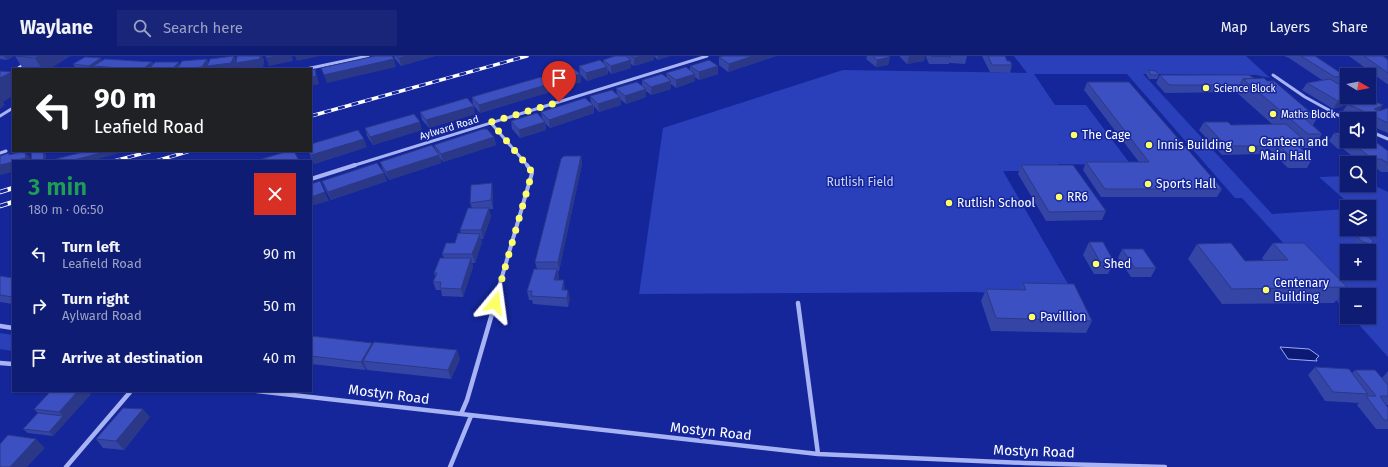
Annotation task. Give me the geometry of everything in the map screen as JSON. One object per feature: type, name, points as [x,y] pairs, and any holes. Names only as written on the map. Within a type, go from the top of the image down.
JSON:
[{"type":"main road","points":[[19,68],[39,56]]},
{"type":"street","points":[[311,68],[368,56]]},
{"type":"street","name":"Aylward Road","points":[[312,179],[707,56]]},
{"type":"street","points":[[1273,75],[1305,98],[1340,116]]},
{"type":"street","points":[[0,116],[12,109]]},
{"type":"street","points":[[461,414],[469,392],[532,173],[491,122]]},
{"type":"street","points":[[1376,134],[1388,139]]},
{"type":"street","points":[[0,153],[6,151]]},
{"type":"street","points":[[798,302],[818,454]]},
{"type":"street","points":[[0,326],[12,328]]},
{"type":"street","points":[[0,362],[12,364]]},
{"type":"street","points":[[66,467],[130,392]]},
{"type":"street","name":"Mostyn Road","points":[[265,392],[818,454],[1089,466],[1165,467]]},
{"type":"street","points":[[450,467],[472,416]]},
{"type":"green space","name":"Rutlish Field","points":[[1014,56],[1246,56],[1270,78],[1256,75],[1143,74],[1272,214],[1340,209],[1340,236],[1376,236],[1376,200],[1345,200],[1319,177],[1340,176],[1340,192],[1376,192],[1376,186],[1388,192],[1388,357],[1358,324],[1376,324],[1376,288],[1340,288],[1340,304],[1242,198],[1235,198],[1127,74],[1034,74],[1055,105],[1086,105],[1131,165],[1058,164],[1062,171],[1003,171],[1075,296],[971,292],[639,294],[663,128],[843,70],[1027,73]]},
{"type":"green space","points":[[0,333],[12,335],[12,351],[0,349]]},
{"type":"shaded area","points":[[1280,347],[1309,349],[1319,356],[1316,359],[1317,361],[1288,359]]},
{"type":"building","points":[[15,56],[39,56],[35,58]]},
{"type":"building","points":[[234,56],[231,63],[207,66],[210,59]]},
{"type":"building","points":[[237,56],[260,56],[260,59],[236,63]]},
{"type":"building","points":[[266,56],[277,56],[266,58]]},
{"type":"building","points":[[375,56],[392,56],[394,59],[324,75],[321,68]]},
{"type":"building","points":[[615,56],[626,56],[631,60],[611,66],[603,60]]},
{"type":"building","points":[[631,56],[642,56],[634,58]]},
{"type":"building","points":[[753,56],[729,64],[719,57]]},
{"type":"building","points":[[873,56],[888,56],[890,57],[877,60]]},
{"type":"building","points":[[988,56],[1005,56],[1007,61],[1010,61],[1012,65],[992,65]]},
{"type":"building","points":[[1301,56],[1315,56],[1340,73],[1340,76],[1335,77]]},
{"type":"building","points":[[1364,56],[1383,56],[1388,60],[1388,73]]},
{"type":"building","points":[[85,57],[101,58],[89,66],[73,64]]},
{"type":"building","points":[[105,59],[152,62],[144,68],[93,66]]},
{"type":"building","points":[[207,59],[202,67],[178,68],[182,61]]},
{"type":"building","points":[[600,60],[607,67],[586,73],[579,66]]},
{"type":"building","points":[[709,60],[718,66],[699,72],[690,66]]},
{"type":"building","points":[[155,62],[179,62],[173,68],[150,68]]},
{"type":"building","points":[[686,67],[695,74],[676,80],[666,73]]},
{"type":"building","points":[[573,68],[580,74],[550,84],[542,76]]},
{"type":"building","points":[[315,69],[316,76],[312,77],[312,70]]},
{"type":"building","points":[[1148,70],[1155,71],[1159,75],[1151,75]]},
{"type":"building","points":[[0,71],[12,72],[0,78]]},
{"type":"building","points":[[662,74],[671,81],[651,87],[642,80]]},
{"type":"building","points":[[1160,75],[1249,75],[1254,78],[1243,79],[1240,85],[1169,85]]},
{"type":"building","points":[[541,77],[549,84],[479,105],[472,97]]},
{"type":"building","points":[[1264,78],[1267,81],[1274,81],[1317,118],[1304,118],[1322,134],[1308,134],[1243,79]]},
{"type":"building","points":[[1330,79],[1340,84],[1340,101],[1338,101],[1307,83]]},
{"type":"building","points":[[637,82],[646,89],[625,96],[616,88]]},
{"type":"building","points":[[1087,82],[1129,82],[1222,189],[1105,189],[1086,162],[1149,162]]},
{"type":"building","points":[[612,90],[620,97],[598,104],[590,96]]},
{"type":"building","points":[[467,98],[474,106],[426,120],[420,112]]},
{"type":"building","points":[[585,98],[593,105],[549,120],[541,112]]},
{"type":"building","points":[[1376,102],[1383,105],[1374,109],[1379,111],[1388,108],[1388,123],[1376,117],[1376,112],[1365,112],[1348,104],[1376,104]]},
{"type":"building","points":[[537,113],[545,122],[519,130],[511,121]]},
{"type":"building","points":[[414,114],[420,122],[370,137],[365,128]]},
{"type":"building","points":[[1204,122],[1228,122],[1231,125],[1286,124],[1304,140],[1292,140],[1312,159],[1293,159],[1274,141],[1263,141],[1268,146],[1226,146]]},
{"type":"building","points":[[487,129],[494,137],[441,154],[434,145]]},
{"type":"building","points":[[358,130],[364,139],[311,155],[309,152],[312,152],[312,144]]},
{"type":"building","points":[[1334,133],[1340,133],[1340,137]]},
{"type":"building","points":[[1376,142],[1388,151],[1388,163],[1381,159],[1376,159],[1376,156],[1369,156],[1358,148],[1376,148]]},
{"type":"building","points":[[432,145],[439,155],[386,172],[380,162]]},
{"type":"building","points":[[25,152],[26,158],[12,160],[12,162],[0,165],[0,156],[9,153],[9,155]]},
{"type":"building","points":[[43,152],[44,160],[32,160],[31,153]]},
{"type":"building","points":[[83,152],[105,152],[74,160],[52,160]]},
{"type":"building","points":[[286,152],[294,152],[298,159],[296,160],[258,160]]},
{"type":"building","points":[[564,156],[581,156],[558,262],[535,262],[561,159]]},
{"type":"building","points":[[377,163],[384,173],[328,192],[322,181]]},
{"type":"building","name":"RR6","points":[[1021,165],[1073,165],[1106,211],[1049,212]]},
{"type":"building","points":[[320,181],[325,192],[312,197],[312,184]]},
{"type":"building","points":[[492,183],[491,200],[470,203],[471,185]]},
{"type":"building","points":[[468,208],[489,208],[481,230],[460,230]]},
{"type":"building","points":[[458,233],[480,234],[472,254],[442,254],[446,243],[455,243]]},
{"type":"building","points":[[1359,236],[1364,236],[1369,237],[1373,241],[1371,244],[1363,242],[1358,238]]},
{"type":"building","points":[[1089,242],[1103,242],[1114,262],[1100,262]]},
{"type":"building","points":[[1231,243],[1245,261],[1288,260],[1273,243],[1304,243],[1347,287],[1232,289],[1197,244]]},
{"type":"building","points":[[1122,249],[1143,249],[1156,268],[1135,268]]},
{"type":"building","points":[[440,258],[471,258],[461,289],[440,288],[441,282],[433,282],[437,273],[434,273]]},
{"type":"building","points":[[534,269],[557,269],[554,280],[564,280],[562,290],[568,290],[567,298],[531,296],[532,291],[527,291]]},
{"type":"building","points":[[0,276],[12,278],[12,297],[0,295]]},
{"type":"building","points":[[1023,283],[1074,284],[1092,321],[996,318],[986,289],[1026,290]]},
{"type":"building","points":[[312,336],[372,343],[361,362],[312,356]]},
{"type":"building","points":[[374,342],[457,350],[448,370],[363,361]]},
{"type":"building","points":[[1315,367],[1349,369],[1368,394],[1333,392]]},
{"type":"building","points":[[1355,370],[1375,370],[1388,385],[1388,396],[1380,396],[1388,408],[1388,420],[1384,420],[1366,396],[1376,396]]},
{"type":"building","points":[[50,392],[77,392],[59,412],[34,409]]},
{"type":"building","points":[[123,408],[143,409],[116,441],[96,439]]},
{"type":"building","points":[[38,413],[63,416],[49,432],[23,429]]},
{"type":"building","points":[[8,435],[36,439],[10,467],[0,467],[0,444]]},
{"type":"railway","points":[[312,116],[527,56]]},
{"type":"railway","points":[[118,160],[148,152]]},
{"type":"railway","points":[[159,160],[187,152]]},
{"type":"railway","points":[[0,192],[12,188]]},
{"type":"railway","points":[[0,206],[12,202]]},
{"type":"place","name":"Science Block","points":[[1206,88]]},
{"type":"place","name":"Maths Block","points":[[1273,114]]},
{"type":"place","name":"The Cage","points":[[1074,135]]},
{"type":"place","name":"Innis Building","points":[[1149,145]]},
{"type":"place","name":"Canteen and Main Hall","points":[[1252,149]]},
{"type":"place","name":"Sports Hall","points":[[1148,184]]},
{"type":"place","name":"RR6","points":[[1059,197]]},
{"type":"place","name":"Rutlish School","points":[[949,203]]},
{"type":"place","name":"Shed","points":[[1096,264]]},
{"type":"place","name":"Centenary Building","points":[[1266,290]]},
{"type":"place","name":"Pavillion","points":[[1032,317]]},
{"type":"route","points":[[495,303],[532,177],[532,171],[491,122],[559,102]]}]
